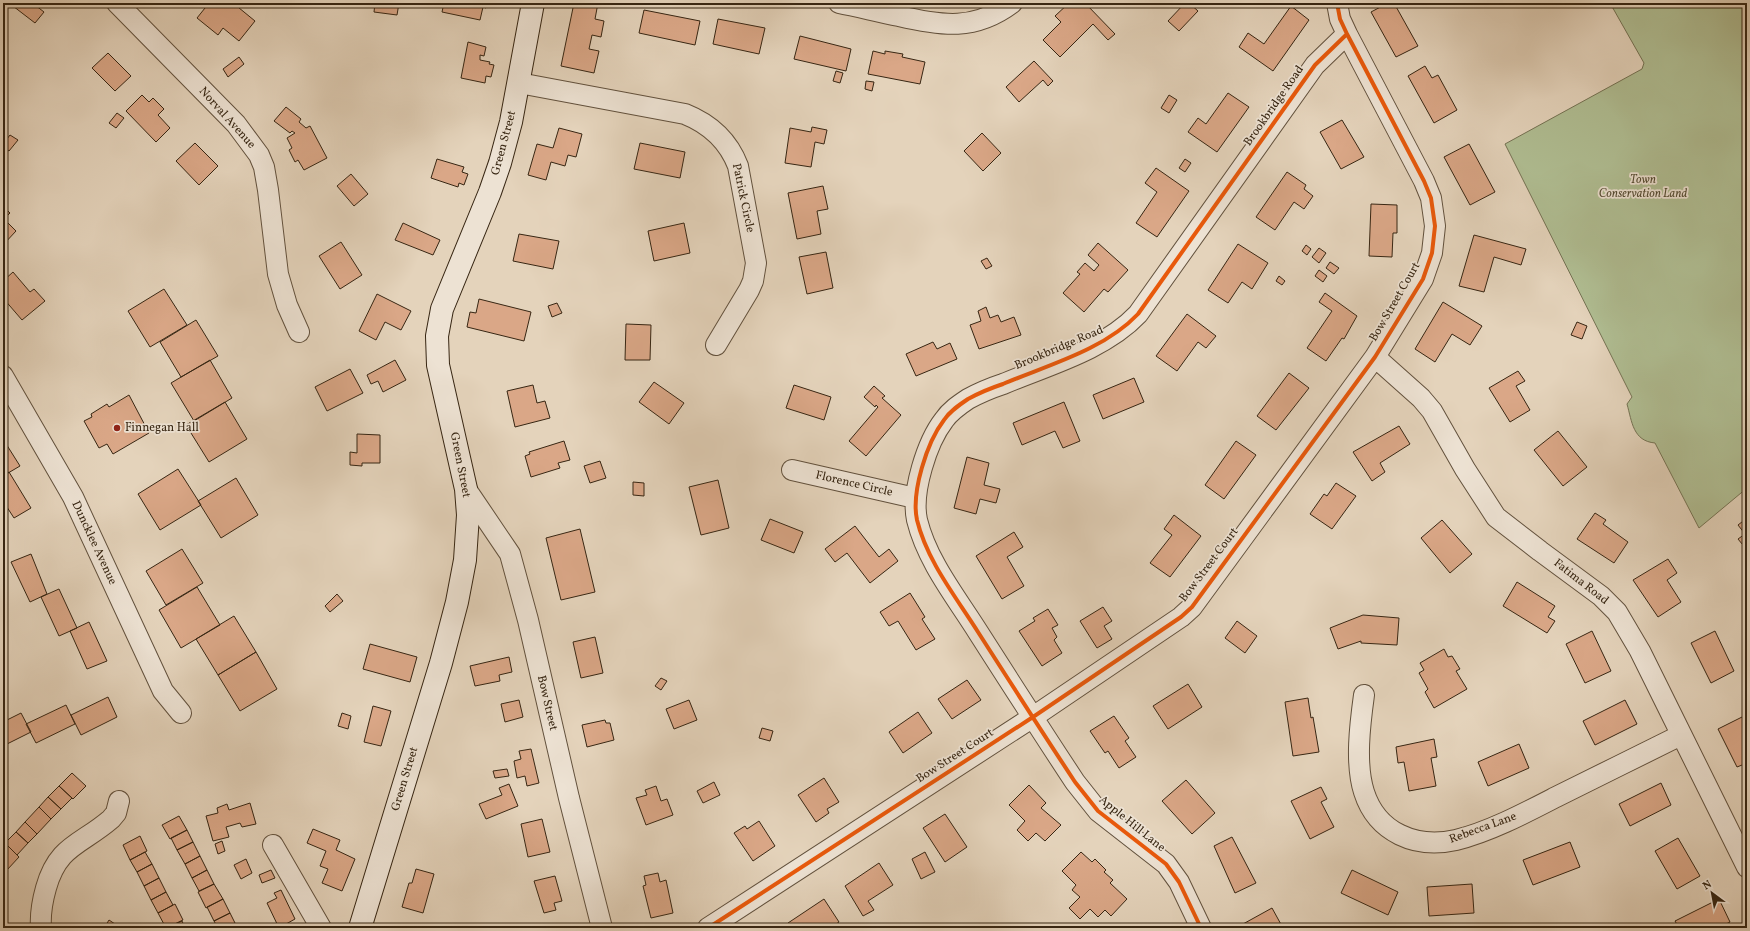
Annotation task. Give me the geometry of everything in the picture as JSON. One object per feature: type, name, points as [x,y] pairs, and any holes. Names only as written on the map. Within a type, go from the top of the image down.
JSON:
[{"type":"street","name":"Norval Avenue","points":[[117,3],[236,124],[259,155],[264,167],[268,190],[278,274],[284,297],[299,332]]},
{"type":"street","name":"Green Street","points":[[360,928],[441,663],[457,602],[467,546],[468,515],[466,489],[438,364],[438,327],[444,300],[497,170],[511,122],[533,3]]},
{"type":"street","points":[[839,3],[927,22],[949,25],[982,20],[1012,3]]},
{"type":"street","points":[[1337,3],[1340,19],[1347,34]]},
{"type":"street","name":"Bow Street Court","points":[[708,928],[1033,717],[1169,627],[1187,612],[1375,357],[1427,271],[1434,244],[1434,216],[1431,198],[1424,181],[1347,34]]},
{"type":"street","name":"Brookbridge Road","points":[[1033,717],[933,559],[920,529],[915,498],[926,456],[936,433],[944,420],[959,405],[982,392],[1103,342],[1122,329],[1138,314],[1315,65],[1347,34]]},
{"type":"street","name":"Patrick Circle","points":[[519,83],[685,114],[705,123],[722,137],[734,156],[738,166],[756,263],[753,281],[749,290],[716,344]]},
{"type":"street","name":"Fatima Road","points":[[1375,357],[1421,398],[1432,411],[1465,469],[1496,517],[1601,596],[1617,612],[1640,651],[1747,867]]},
{"type":"street","name":"Duncklee Avenue","points":[[3,376],[73,497],[162,688],[181,713]]},
{"type":"street","name":"Florence Circle","points":[[792,470],[915,498]]},
{"type":"street","name":"Bow Street","points":[[466,489],[510,554],[528,620],[570,805],[602,928]]},
{"type":"street","name":"Rebecca Lane","points":[[1364,695],[1360,723],[1361,773],[1367,800],[1378,817],[1395,834],[1422,842],[1444,842],[1477,833],[1529,811],[1681,735]]},
{"type":"street","name":"Apple Hill Lane","points":[[1033,717],[1089,802],[1107,819],[1166,864],[1179,882],[1202,928]]},
{"type":"street","points":[[41,928],[40,916],[44,896],[54,865],[72,847],[111,819],[116,813],[119,802]]},
{"type":"street","points":[[273,845],[321,928]]},
{"type":"green space","name":"Town Conservation Land","points":[[1610,3],[1747,3],[1747,488],[1699,528],[1655,443],[1642,439],[1635,430],[1627,404],[1632,397],[1505,144],[1642,69],[1644,63]]},
{"type":"building","points":[[9,3],[37,3],[35,5],[44,12],[35,23]]},
{"type":"building","points":[[209,3],[233,3],[255,21],[239,41],[223,28],[218,35],[197,18]]},
{"type":"building","points":[[375,3],[399,3],[397,15],[374,12]]},
{"type":"building","points":[[444,3],[487,3],[486,8],[483,7],[480,20],[442,12]]},
{"type":"building","points":[[574,3],[598,3],[595,19],[604,21],[601,37],[592,35],[589,49],[599,51],[594,73],[561,66]]},
{"type":"building","points":[[1069,3],[1085,3],[1115,34],[1108,40],[1093,24],[1060,57],[1043,40],[1061,22],[1055,16]]},
{"type":"building","points":[[1185,3],[1189,3],[1198,11],[1179,31],[1168,21]]},
{"type":"building","points":[[1388,3],[1394,3],[1418,46],[1396,57],[1371,12]]},
{"type":"building","points":[[1291,6],[1309,20],[1273,71],[1239,47],[1248,33],[1264,44]]},
{"type":"building","points":[[644,10],[700,21],[695,45],[639,33]]},
{"type":"building","points":[[718,19],[765,28],[759,54],[713,44]]},
{"type":"building","points":[[800,36],[851,49],[846,71],[794,59]]},
{"type":"building","points":[[468,42],[486,47],[484,56],[480,55],[480,60],[490,62],[489,64],[494,65],[491,77],[486,76],[485,83],[461,78]]},
{"type":"building","points":[[873,51],[885,54],[885,51],[903,54],[902,57],[925,62],[920,84],[868,74]]},
{"type":"building","points":[[108,53],[131,76],[115,91],[92,68]]},
{"type":"building","points":[[239,57],[244,64],[228,77],[223,69]]},
{"type":"building","points":[[1034,61],[1053,81],[1048,86],[1043,80],[1019,102],[1006,87]]},
{"type":"building","points":[[1425,66],[1432,78],[1438,75],[1457,110],[1434,123],[1408,76]]},
{"type":"building","points":[[836,71],[843,73],[840,83],[833,81]]},
{"type":"building","points":[[866,81],[874,82],[872,91],[865,89]]},
{"type":"building","points":[[1228,93],[1249,107],[1217,152],[1188,132],[1198,118],[1206,124]]},
{"type":"building","points":[[142,95],[149,102],[153,98],[164,109],[158,115],[170,128],[156,142],[126,111]]},
{"type":"building","points":[[1169,95],[1177,100],[1169,113],[1161,108]]},
{"type":"building","points":[[286,107],[301,119],[299,122],[306,128],[310,126],[327,158],[304,170],[298,160],[295,162],[289,150],[292,148],[287,138],[295,133],[292,131],[290,133],[274,121]]},
{"type":"building","points":[[117,113],[124,118],[116,128],[109,123]]},
{"type":"building","points":[[1342,120],[1364,157],[1341,169],[1320,132]]},
{"type":"building","points":[[812,127],[827,130],[824,144],[815,142],[811,167],[785,163],[790,128],[811,132]]},
{"type":"building","points":[[559,128],[582,134],[576,157],[568,155],[565,166],[551,162],[546,180],[528,175],[537,144],[553,148]]},
{"type":"building","points":[[982,133],[1001,153],[983,171],[964,151]]},
{"type":"building","points":[[10,135],[18,140],[9,151],[3,147],[3,144]]},
{"type":"building","points":[[195,143],[218,166],[199,185],[176,161]]},
{"type":"building","points":[[640,143],[685,152],[680,178],[634,169]]},
{"type":"building","points":[[1469,144],[1495,192],[1470,205],[1444,157]]},
{"type":"building","points":[[437,159],[464,167],[462,172],[468,174],[464,185],[459,183],[458,187],[431,178]]},
{"type":"building","points":[[1185,159],[1191,163],[1185,172],[1179,168]]},
{"type":"building","points":[[1156,168],[1189,191],[1157,237],[1136,223],[1157,192],[1145,183]]},
{"type":"building","points":[[1287,172],[1306,185],[1304,189],[1313,196],[1304,209],[1294,202],[1275,230],[1256,217]]},
{"type":"building","points":[[351,174],[368,194],[354,206],[337,186]]},
{"type":"building","points":[[823,186],[828,209],[817,211],[821,234],[797,239],[788,193]]},
{"type":"building","points":[[1371,204],[1397,205],[1397,233],[1393,233],[1392,257],[1369,256]]},
{"type":"building","points":[[3,206],[10,213],[4,219],[16,231],[3,245]]},
{"type":"building","points":[[403,223],[440,240],[433,255],[395,240]]},
{"type":"building","points":[[684,223],[690,253],[654,261],[648,231]]},
{"type":"building","points":[[519,234],[559,241],[553,269],[513,261]]},
{"type":"building","points":[[1474,235],[1526,249],[1521,265],[1494,257],[1484,292],[1459,286]]},
{"type":"building","points":[[341,242],[362,275],[340,289],[319,256]]},
{"type":"building","points":[[1098,243],[1128,270],[1108,292],[1104,289],[1084,312],[1063,293],[1080,274],[1077,272],[1085,263],[1094,271],[1099,265],[1088,255]]},
{"type":"building","points":[[1238,244],[1268,263],[1252,289],[1242,282],[1228,303],[1208,290]]},
{"type":"building","points":[[1306,245],[1311,249],[1307,255],[1302,251]]},
{"type":"building","points":[[1319,248],[1326,253],[1319,263],[1312,257]]},
{"type":"building","points":[[826,252],[833,288],[807,294],[799,257]]},
{"type":"building","points":[[987,258],[992,266],[986,269],[981,261]]},
{"type":"building","points":[[1330,262],[1339,268],[1334,274],[1326,268]]},
{"type":"building","points":[[1319,270],[1327,276],[1323,282],[1315,276]]},
{"type":"building","points":[[13,272],[30,292],[34,289],[45,301],[22,320],[3,298],[3,281]]},
{"type":"building","points":[[1279,276],[1285,281],[1282,285],[1276,281]]},
{"type":"building","points":[[164,289],[187,325],[150,347],[128,311]]},
{"type":"building","points":[[1325,293],[1357,316],[1344,339],[1342,338],[1326,361],[1307,348],[1332,311],[1319,302]]},
{"type":"building","points":[[377,294],[411,311],[401,330],[385,322],[376,340],[359,331]]},
{"type":"building","points":[[479,299],[531,312],[524,341],[467,327],[470,312],[476,313]]},
{"type":"building","points":[[1443,302],[1482,326],[1470,345],[1452,334],[1435,362],[1415,349]]},
{"type":"building","points":[[557,303],[562,313],[552,317],[548,306]]},
{"type":"building","points":[[986,307],[990,318],[998,315],[1001,322],[1014,317],[1021,335],[979,349],[970,325],[981,321],[978,311]]},
{"type":"building","points":[[1187,314],[1216,336],[1206,348],[1198,342],[1177,371],[1156,356]]},
{"type":"building","points":[[196,320],[218,356],[181,377],[160,342]]},
{"type":"building","points":[[1577,322],[1587,326],[1582,339],[1571,335]]},
{"type":"building","points":[[626,324],[651,325],[650,360],[625,360]]},
{"type":"building","points":[[933,342],[937,349],[950,343],[957,359],[916,376],[906,354]]},
{"type":"building","points":[[210,360],[232,398],[194,421],[171,383]]},
{"type":"building","points":[[395,360],[406,380],[383,392],[378,381],[371,384],[367,375]]},
{"type":"building","points":[[350,369],[363,393],[327,411],[315,387]]},
{"type":"building","points":[[1518,371],[1525,381],[1516,386],[1530,410],[1510,422],[1489,388]]},
{"type":"building","points":[[1289,373],[1309,388],[1276,430],[1257,416]]},
{"type":"building","points":[[1134,378],[1144,402],[1103,419],[1093,395]]},
{"type":"building","points":[[654,382],[684,403],[669,424],[639,402]]},
{"type":"building","points":[[533,385],[537,403],[545,401],[550,418],[515,427],[507,391]]},
{"type":"building","points":[[794,385],[831,397],[824,420],[786,408]]},
{"type":"building","points":[[874,386],[885,396],[882,398],[901,415],[866,456],[849,441],[878,407],[876,405],[875,407],[864,397]]},
{"type":"building","name":"Finnegan Hall","points":[[129,395],[149,433],[113,454],[107,444],[99,448],[84,421],[92,417],[91,414],[107,404],[109,407]]},
{"type":"building","points":[[225,402],[247,439],[209,462],[186,425]]},
{"type":"building","points":[[1064,402],[1080,441],[1063,448],[1055,431],[1022,445],[1013,423]]},
{"type":"building","points":[[1399,426],[1410,444],[1380,463],[1385,472],[1372,481],[1353,452]]},
{"type":"building","points":[[1558,431],[1587,467],[1563,486],[1534,450]]},
{"type":"building","points":[[357,434],[380,435],[380,463],[362,463],[362,466],[350,465],[350,452],[357,453]]},
{"type":"building","points":[[3,439],[20,466],[3,476]]},
{"type":"building","points":[[564,441],[570,460],[558,463],[560,468],[531,477],[525,456],[530,454],[529,452]]},
{"type":"building","points":[[1236,441],[1256,455],[1224,499],[1205,485]]},
{"type":"building","points":[[967,457],[989,463],[984,485],[1000,489],[996,503],[980,499],[976,514],[954,508]]},
{"type":"building","points":[[600,461],[606,478],[590,483],[584,466]]},
{"type":"building","points":[[178,469],[201,505],[160,530],[138,494]]},
{"type":"building","points":[[9,472],[31,508],[14,518],[3,501],[3,476]]},
{"type":"building","points":[[236,478],[258,515],[221,538],[198,501]]},
{"type":"building","points":[[718,480],[729,528],[701,535],[689,487]]},
{"type":"building","points":[[633,482],[644,483],[644,496],[633,495]]},
{"type":"building","points":[[1336,483],[1356,496],[1332,529],[1310,514],[1324,494],[1327,496]]},
{"type":"building","points":[[1595,513],[1606,520],[1603,524],[1628,542],[1614,563],[1577,539]]},
{"type":"building","points":[[1174,515],[1201,536],[1170,577],[1150,563],[1172,535],[1164,529]]},
{"type":"building","points":[[1747,518],[1747,550],[1738,539],[1745,534],[1738,525]]},
{"type":"building","points":[[770,519],[803,532],[794,553],[761,540]]},
{"type":"building","points":[[1442,520],[1472,554],[1450,573],[1421,538]]},
{"type":"building","points":[[855,526],[879,557],[889,549],[898,561],[870,583],[847,553],[835,562],[825,549]]},
{"type":"building","points":[[580,529],[595,592],[561,600],[546,538]]},
{"type":"building","points":[[1014,532],[1023,547],[1007,557],[1024,586],[1002,599],[976,556]]},
{"type":"building","points":[[182,549],[203,583],[166,605],[146,571]]},
{"type":"building","points":[[31,554],[47,594],[30,602],[11,562]]},
{"type":"building","points":[[1668,559],[1677,573],[1667,580],[1681,602],[1658,617],[1633,580]]},
{"type":"building","points":[[1517,582],[1555,606],[1548,617],[1555,621],[1547,633],[1503,606]]},
{"type":"building","points":[[197,587],[220,625],[181,648],[159,610]]},
{"type":"building","points":[[59,589],[77,628],[59,636],[41,597]]},
{"type":"building","points":[[910,593],[925,617],[922,619],[935,639],[916,650],[898,621],[889,626],[880,612]]},
{"type":"building","points":[[337,594],[343,601],[330,612],[325,606]]},
{"type":"building","points":[[1103,607],[1112,621],[1104,626],[1112,639],[1097,648],[1080,621]]},
{"type":"building","points":[[1048,609],[1058,625],[1052,628],[1057,637],[1054,640],[1062,653],[1042,666],[1019,631],[1035,621],[1033,618]]},
{"type":"building","points":[[1363,615],[1399,618],[1397,645],[1361,643],[1361,641],[1338,649],[1330,628]]},
{"type":"building","points":[[234,616],[256,652],[218,675],[196,639]]},
{"type":"building","points":[[1237,621],[1257,636],[1245,653],[1225,638]]},
{"type":"building","points":[[89,622],[107,661],[87,669],[70,631]]},
{"type":"building","points":[[1592,631],[1611,671],[1585,683],[1566,644]]},
{"type":"building","points":[[1715,631],[1734,671],[1711,683],[1691,643]]},
{"type":"building","points":[[595,637],[603,673],[581,678],[573,642]]},
{"type":"building","points":[[370,644],[417,657],[410,682],[363,669]]},
{"type":"building","points":[[1444,649],[1448,657],[1452,656],[1460,669],[1456,671],[1467,689],[1434,708],[1425,692],[1428,689],[1419,673],[1424,670],[1420,663]]},
{"type":"building","points":[[256,652],[277,689],[240,711],[218,675]]},
{"type":"building","points":[[509,657],[512,672],[499,675],[500,681],[475,686],[470,666]]},
{"type":"building","points":[[661,678],[667,681],[661,690],[655,686]]},
{"type":"building","points":[[967,680],[981,700],[952,719],[938,699]]},
{"type":"building","points":[[1188,684],[1202,707],[1168,729],[1153,706]]},
{"type":"building","points":[[108,697],[117,717],[81,735],[71,715]]},
{"type":"building","points":[[1308,698],[1319,752],[1293,756],[1285,702]]},
{"type":"building","points":[[519,700],[523,717],[505,722],[501,704]]},
{"type":"building","points":[[689,700],[697,720],[674,729],[666,709]]},
{"type":"building","points":[[1625,700],[1637,724],[1595,745],[1583,721]]},
{"type":"building","points":[[66,705],[75,724],[36,743],[26,724]]},
{"type":"building","points":[[373,706],[391,711],[381,746],[364,742]]},
{"type":"building","points":[[918,712],[932,733],[903,753],[889,732]]},
{"type":"building","points":[[21,713],[31,732],[3,746],[3,722]]},
{"type":"building","points":[[342,713],[351,716],[348,729],[338,726]]},
{"type":"building","points":[[1114,716],[1129,738],[1125,741],[1136,757],[1119,768],[1108,751],[1105,753],[1090,731]]},
{"type":"building","points":[[1742,717],[1747,728],[1747,763],[1737,767],[1718,729]]},
{"type":"building","points":[[605,720],[606,723],[610,723],[614,740],[587,747],[582,725]]},
{"type":"building","points":[[762,728],[773,731],[770,741],[759,738]]},
{"type":"building","points":[[1434,739],[1437,757],[1431,758],[1436,786],[1409,791],[1404,762],[1398,763],[1396,747]]},
{"type":"building","points":[[1519,744],[1529,768],[1488,786],[1478,762]]},
{"type":"building","points":[[531,749],[539,783],[527,786],[525,776],[517,778],[514,761],[521,759],[519,751]]},
{"type":"building","points":[[507,769],[509,776],[495,778],[493,771]]},
{"type":"building","points":[[72,773],[86,786],[73,799],[59,786]]},
{"type":"building","points":[[824,778],[839,802],[827,809],[829,813],[816,822],[798,795]]},
{"type":"building","points":[[1186,780],[1215,813],[1192,834],[1162,801]]},
{"type":"building","points":[[714,782],[720,795],[703,803],[697,791]]},
{"type":"building","points":[[1661,783],[1671,805],[1630,826],[1619,804]]},
{"type":"building","points":[[509,784],[518,806],[486,819],[479,804],[502,795],[499,788]]},
{"type":"building","points":[[1029,785],[1046,803],[1041,808],[1061,825],[1045,841],[1036,833],[1028,841],[1017,830],[1025,821],[1009,805]]},
{"type":"building","points":[[59,786],[72,798],[61,809],[48,797]]},
{"type":"building","points":[[656,786],[661,801],[667,799],[673,815],[646,825],[636,798],[647,795],[645,790]]},
{"type":"building","points":[[1321,787],[1327,799],[1321,802],[1334,827],[1310,839],[1291,801]]},
{"type":"building","points":[[48,797],[61,809],[51,819],[39,807]]},
{"type":"building","points":[[250,803],[256,824],[242,827],[240,823],[226,827],[229,837],[213,841],[206,816],[218,813],[217,808],[227,804],[229,810]]},
{"type":"building","points":[[39,807],[51,819],[37,834],[25,822]]},
{"type":"building","points":[[945,814],[967,847],[945,862],[923,828]]},
{"type":"building","points":[[179,816],[187,830],[170,839],[162,825]]},
{"type":"building","points":[[542,819],[550,852],[528,857],[521,824]]},
{"type":"building","points":[[759,821],[775,846],[753,861],[734,833],[745,826],[747,829]]},
{"type":"building","points":[[25,822],[37,834],[28,843],[16,832]]},
{"type":"building","points":[[313,829],[340,840],[336,850],[355,859],[342,891],[322,883],[328,869],[320,866],[326,851],[307,843]]},
{"type":"building","points":[[187,830],[193,842],[177,850],[171,838]]},
{"type":"building","points":[[16,832],[28,843],[17,855],[5,843]]},
{"type":"building","points":[[140,836],[147,851],[130,860],[123,845]]},
{"type":"building","points":[[1232,837],[1256,883],[1235,893],[1214,846]]},
{"type":"building","points":[[1678,838],[1700,876],[1677,889],[1655,851]]},
{"type":"building","points":[[222,841],[225,851],[218,854],[215,844]]},
{"type":"building","points":[[193,842],[200,856],[185,864],[177,850]]},
{"type":"building","points":[[1570,842],[1580,867],[1533,885],[1523,860]]},
{"type":"building","points":[[5,843],[19,857],[7,870],[3,866],[3,845]]},
{"type":"building","points":[[145,852],[152,864],[137,872],[130,860]]},
{"type":"building","points":[[925,852],[935,872],[921,879],[912,859]]},
{"type":"building","points":[[1081,852],[1092,862],[1095,859],[1106,870],[1104,872],[1113,880],[1110,883],[1127,899],[1111,916],[1105,910],[1098,917],[1090,909],[1080,919],[1069,908],[1080,897],[1072,890],[1076,885],[1062,871]]},
{"type":"building","points":[[200,856],[207,870],[192,878],[185,864]]},
{"type":"building","points":[[246,859],[252,873],[241,879],[234,865]]},
{"type":"building","points":[[879,863],[893,885],[868,901],[874,910],[863,916],[845,886]]},
{"type":"building","points":[[152,864],[159,878],[144,886],[137,872]]},
{"type":"building","points":[[416,869],[434,874],[423,913],[402,907],[409,883],[412,883]]},
{"type":"building","points":[[207,870],[214,884],[199,891],[192,878]]},
{"type":"building","points":[[271,870],[275,878],[262,883],[259,875]]},
{"type":"building","points":[[1352,870],[1398,892],[1388,915],[1341,893]]},
{"type":"building","points":[[658,873],[660,882],[666,880],[673,913],[651,918],[643,886],[646,885],[644,876]]},
{"type":"building","points":[[555,876],[562,901],[554,903],[556,910],[544,913],[534,881]]},
{"type":"building","points":[[159,878],[166,892],[151,900],[144,886]]},
{"type":"building","points":[[214,884],[223,899],[206,908],[198,892]]},
{"type":"building","points":[[1472,884],[1474,913],[1429,916],[1427,887]]},
{"type":"building","points":[[281,890],[295,919],[279,928],[267,903],[277,898],[274,893]]},
{"type":"building","points":[[166,892],[173,905],[158,913],[151,900]]},
{"type":"building","points":[[223,899],[230,913],[214,921],[207,907]]},
{"type":"building","points":[[824,899],[839,922],[830,928],[791,928],[788,923]]},
{"type":"building","points":[[1719,899],[1730,922],[1718,928],[1679,928],[1675,921]]},
{"type":"building","points":[[175,904],[183,920],[166,928],[158,913]]},
{"type":"building","points":[[1272,908],[1283,928],[1245,928],[1243,924]]},
{"type":"building","points":[[230,913],[237,927],[218,928],[214,921]]},
{"type":"building","points":[[109,920],[121,928],[104,928]]},
{"type":"building","points":[[182,921],[185,928],[167,928]]},
{"type":"building","points":[[405,924],[418,927],[418,928],[404,928]]},
{"type":"cycle path","points":[[1201,928],[1179,882],[1166,864],[1098,811],[1075,782],[969,619],[935,564],[922,535],[917,520],[916,509],[918,482],[926,454],[932,441],[944,420],[955,408],[968,399],[981,393],[1057,363],[1092,347],[1124,327],[1138,314],[1315,65],[1347,34],[1340,19],[1337,3]]},
{"type":"cycle path","points":[[708,928],[1033,717],[1181,617],[1192,607],[1375,357],[1423,279],[1432,253],[1435,226],[1431,198],[1424,181],[1347,34]]},
{"type":"place","name":"Finnegan Hall","points":[[117,428]]}]
